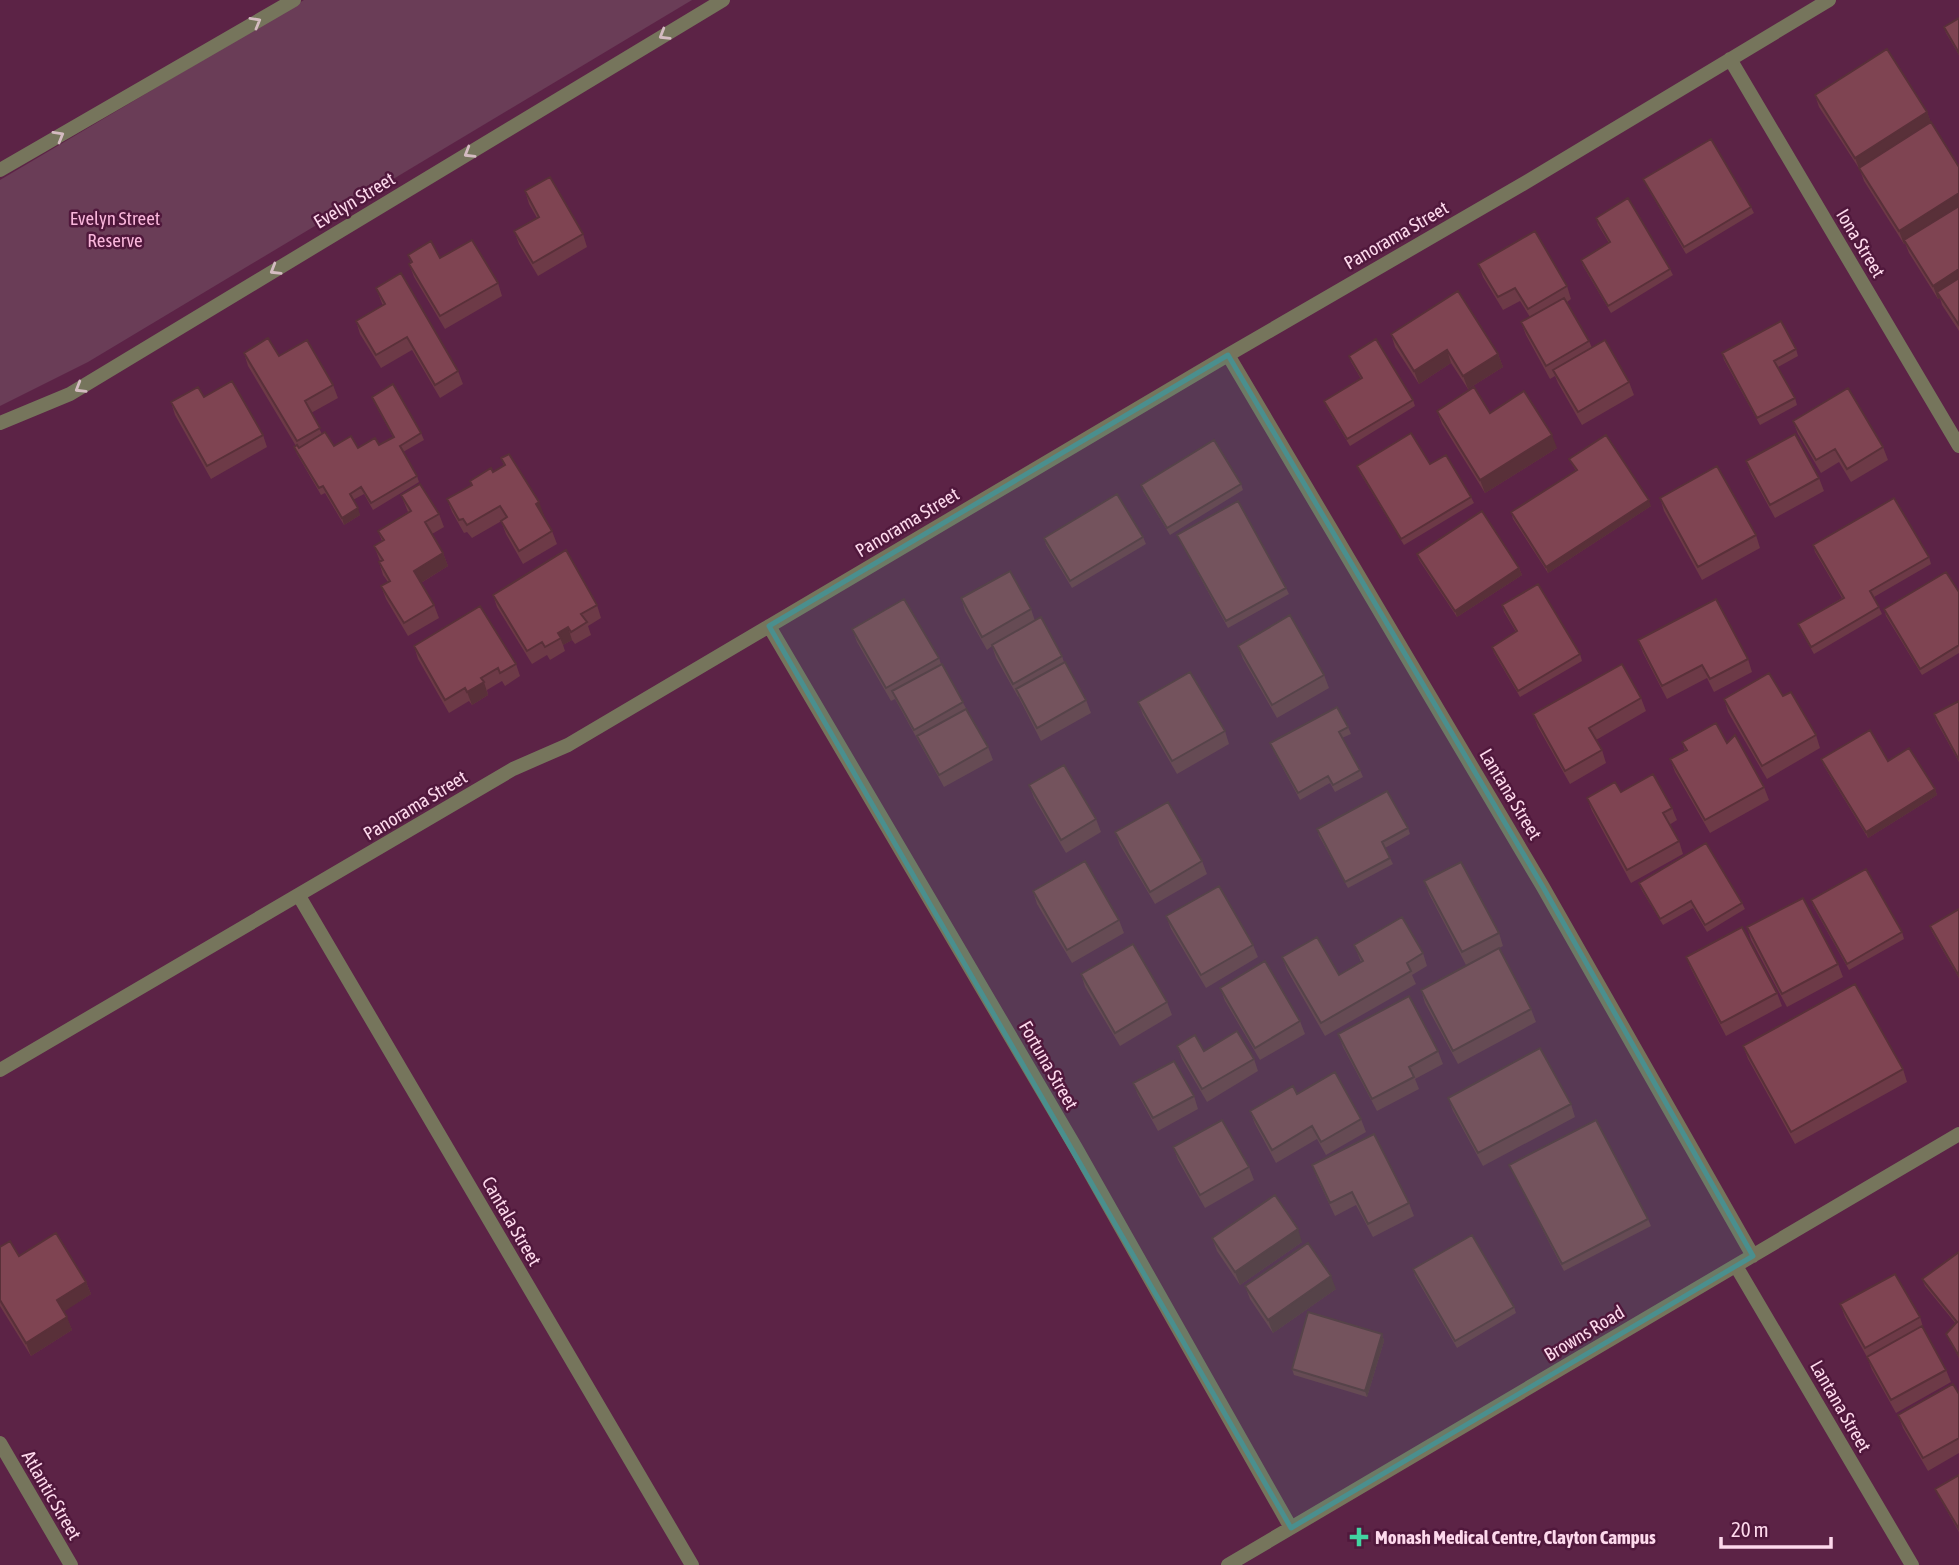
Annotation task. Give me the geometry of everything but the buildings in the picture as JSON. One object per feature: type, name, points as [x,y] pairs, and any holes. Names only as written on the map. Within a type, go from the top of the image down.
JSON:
[{"type":"street","points":[[0,170],[294,0]]},
{"type":"street","name":"Evelyn Street","points":[[0,423],[70,394],[723,0]]},
{"type":"street","name":"Panorama Street","points":[[0,1070],[513,769],[568,745],[1528,181],[1829,0]]},
{"type":"street","name":"Iona Street","points":[[1730,59],[1959,446]]},
{"type":"street","name":"Lantana Street","points":[[1228,355],[1543,887],[1753,1256]]},
{"type":"street","name":"Fortuna Street","points":[[769,626],[1076,1148],[1291,1528]]},
{"type":"street","name":"Cantala Street","points":[[299,896],[692,1565]]},
{"type":"street","name":"Browns Road","points":[[1228,1565],[1959,1134]]},
{"type":"street","name":"Lantana Street","points":[[1736,1266],[1912,1565]]},
{"type":"street","name":"Atlantic Street","points":[[0,1443],[71,1565]]},
{"type":"highlighted area","points":[[1228,355],[1543,887],[1753,1256],[1291,1528],[769,626]]},
{"type":"green space","name":"Evelyn Street Reserve","points":[[304,0],[692,0],[88,362],[0,406],[0,180]]},
{"type":"place","name":"Monash Medical Centre, Clayton Campus","points":[[1359,1537]]}]
